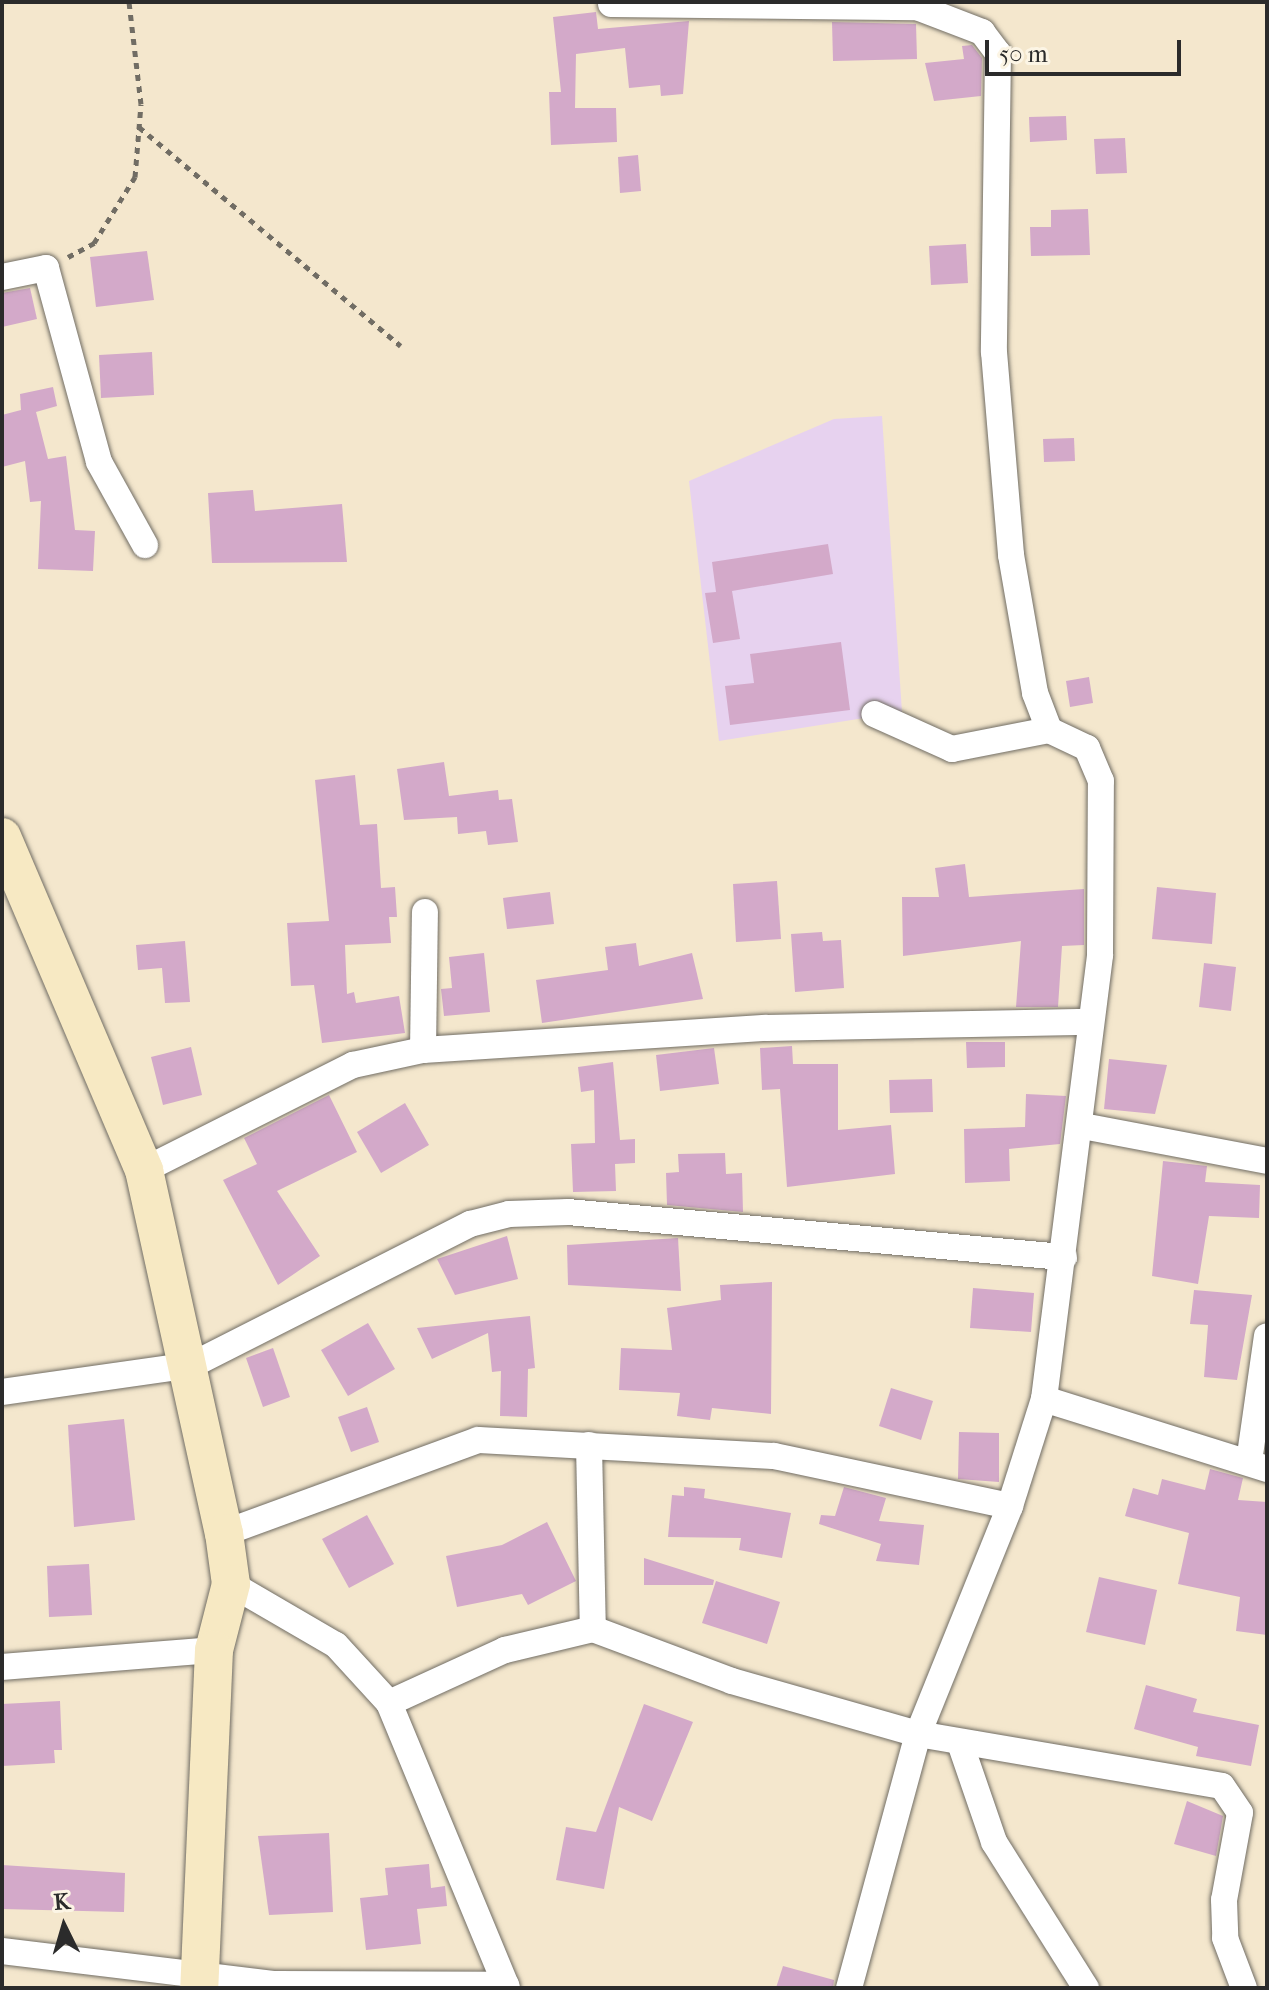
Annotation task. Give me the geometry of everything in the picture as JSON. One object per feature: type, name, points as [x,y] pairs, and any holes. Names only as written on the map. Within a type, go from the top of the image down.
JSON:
[{"type":"street","points":[[611,4],[917,7],[982,32],[998,53],[994,352],[1011,555],[1035,693],[1049,730]]},
{"type":"street","points":[[2,277],[46,268],[99,462],[145,545]]},
{"type":"street","points":[[849,1988],[918,1734],[1010,1506],[1044,1399],[1082,1126],[1091,1022],[1101,781],[1087,748],[1049,730],[952,749],[874,714]]},
{"type":"street","points":[[2,837],[144,1170],[192,1365],[224,1533],[231,1584],[214,1650],[199,1981]]},
{"type":"street","points":[[423,1050],[425,912]]},
{"type":"street","points":[[144,1170],[353,1065],[423,1050],[766,1028],[1091,1022]]},
{"type":"street","points":[[1082,1126],[1267,1161]]},
{"type":"street","points":[[2,1392],[192,1365],[470,1224],[509,1214],[568,1212],[1064,1257]]},
{"type":"street","points":[[1044,1399],[1258,1465],[1267,1336]]},
{"type":"street","points":[[224,1533],[478,1440],[774,1456],[1010,1506]]},
{"type":"street","points":[[589,1445],[593,1629]]},
{"type":"street","points":[[2,1951],[199,1981],[277,1986],[507,1986],[389,1703],[336,1645],[231,1584]]},
{"type":"street","points":[[389,1703],[505,1650],[593,1629],[732,1681],[918,1734],[1231,1791],[1241,1831],[1224,1900],[1225,1938],[1244,1988]]},
{"type":"street","points":[[2,1667],[214,1650]]},
{"type":"street","points":[[960,1743],[994,1842],[1086,1988]]},
{"type":"path","points":[[46,268],[94,243],[135,177],[139,127],[129,2]]},
{"type":"path","points":[[139,127],[401,346]]},
{"type":"shaded area","points":[[882,416],[902,712],[719,741],[689,481],[834,419]]},
{"type":"building","points":[[596,12],[598,29],[689,21],[683,94],[661,96],[660,85],[629,88],[625,48],[576,54],[575,108],[616,108],[617,142],[551,145],[549,92],[561,92],[553,17]]},
{"type":"building","points":[[832,22],[916,24],[917,59],[833,61]]},
{"type":"building","points":[[972,45],[982,58],[981,96],[934,101],[925,63],[964,59],[962,46]]},
{"type":"building","points":[[1066,116],[1067,140],[1030,142],[1029,117]]},
{"type":"building","points":[[1125,138],[1127,173],[1096,174],[1094,139]]},
{"type":"building","points":[[638,155],[641,191],[620,193],[618,157]]},
{"type":"building","points":[[1088,209],[1090,255],[1031,256],[1030,227],[1051,227],[1051,210]]},
{"type":"building","points":[[966,244],[968,283],[931,285],[929,246]]},
{"type":"building","points":[[147,251],[154,300],[96,307],[90,257]]},
{"type":"building","points":[[30,288],[37,319],[2,327],[2,293]]},
{"type":"building","points":[[152,352],[154,395],[101,398],[99,355]]},
{"type":"building","points":[[53,387],[57,406],[36,412],[48,459],[66,456],[75,530],[95,531],[93,571],[38,569],[41,501],[30,502],[25,461],[2,467],[2,415],[21,410],[20,394]]},
{"type":"building","points":[[1074,438],[1075,461],[1044,462],[1043,439]]},
{"type":"building","points":[[253,490],[255,511],[342,504],[347,562],[212,563],[208,493]]},
{"type":"building","points":[[828,544],[833,574],[732,591],[740,639],[713,643],[705,593],[716,592],[712,562]]},
{"type":"building","points":[[841,642],[850,710],[730,725],[725,686],[754,683],[750,654]]},
{"type":"building","points":[[1089,677],[1093,703],[1070,707],[1066,681]]},
{"type":"building","points":[[444,762],[449,796],[498,790],[499,800],[512,799],[518,842],[488,845],[486,831],[458,834],[457,817],[404,820],[397,769]]},
{"type":"building","points":[[355,775],[360,825],[377,824],[381,888],[395,887],[397,917],[389,917],[391,943],[345,945],[347,994],[354,992],[356,1003],[399,996],[405,1033],[322,1043],[314,985],[291,986],[287,923],[329,921],[315,780]]},
{"type":"building","points":[[965,864],[969,897],[1084,889],[1084,945],[1062,946],[1058,1007],[1016,1007],[1021,941],[903,956],[902,897],[939,897],[935,868]]},
{"type":"building","points":[[777,881],[781,939],[736,942],[733,884]]},
{"type":"building","points":[[1157,887],[1216,893],[1212,944],[1152,939]]},
{"type":"building","points":[[550,892],[554,924],[507,929],[503,898]]},
{"type":"building","points":[[822,932],[823,941],[841,940],[844,988],[795,992],[791,934]]},
{"type":"building","points":[[185,941],[190,1002],[165,1003],[162,968],[138,970],[136,945]]},
{"type":"building","points":[[636,943],[639,966],[692,953],[703,999],[542,1023],[536,980],[608,970],[605,947]]},
{"type":"building","points":[[484,953],[490,1012],[444,1016],[441,989],[452,988],[449,957]]},
{"type":"building","points":[[1204,963],[1236,967],[1231,1011],[1199,1007]]},
{"type":"building","points":[[966,1042],[1005,1042],[1005,1067],[967,1068]]},
{"type":"building","points":[[792,1046],[793,1064],[838,1064],[838,1130],[891,1125],[895,1174],[787,1187],[780,1089],[762,1090],[760,1048]]},
{"type":"building","points":[[191,1047],[202,1095],[163,1105],[151,1057]]},
{"type":"building","points":[[714,1048],[719,1084],[660,1091],[656,1055]]},
{"type":"building","points":[[1109,1059],[1167,1065],[1155,1114],[1104,1109]]},
{"type":"building","points":[[613,1062],[620,1140],[635,1139],[635,1163],[615,1164],[616,1191],[573,1192],[571,1144],[595,1143],[594,1090],[581,1092],[578,1067]]},
{"type":"building","points":[[932,1079],[933,1112],[890,1113],[889,1080]]},
{"type":"building","points":[[1026,1094],[1066,1096],[1060,1144],[1009,1149],[1010,1181],[965,1183],[964,1129],[1025,1127]]},
{"type":"building","points":[[329,1095],[357,1152],[277,1191],[320,1256],[278,1285],[223,1180],[257,1164],[244,1138]]},
{"type":"building","points":[[405,1103],[429,1145],[381,1173],[357,1132]]},
{"type":"building","points":[[725,1153],[726,1174],[742,1173],[743,1212],[667,1205],[666,1173],[679,1172],[678,1154]]},
{"type":"building","points":[[1163,1161],[1207,1166],[1205,1182],[1260,1185],[1259,1218],[1209,1216],[1198,1284],[1152,1276]]},
{"type":"building","points":[[507,1236],[518,1279],[455,1295],[437,1259]]},
{"type":"building","points":[[678,1238],[681,1291],[568,1285],[567,1245]]},
{"type":"building","points":[[772,1282],[771,1414],[712,1408],[710,1420],[677,1416],[680,1393],[619,1390],[621,1348],[672,1350],[667,1308],[721,1300],[720,1285]]},
{"type":"building","points":[[973,1288],[1034,1293],[1031,1332],[970,1328]]},
{"type":"building","points":[[1194,1290],[1252,1295],[1237,1380],[1204,1377],[1208,1325],[1190,1324]]},
{"type":"building","points":[[530,1316],[535,1368],[528,1369],[527,1417],[500,1416],[501,1371],[492,1372],[488,1333],[432,1359],[417,1328]]},
{"type":"building","points":[[368,1323],[395,1369],[348,1396],[321,1350]]},
{"type":"building","points":[[273,1348],[290,1397],[263,1407],[246,1358]]},
{"type":"building","points":[[891,1388],[933,1401],[921,1440],[879,1426]]},
{"type":"building","points":[[367,1407],[379,1442],[351,1452],[338,1417]]},
{"type":"building","points":[[124,1419],[135,1520],[74,1527],[68,1425]]},
{"type":"building","points":[[959,1432],[999,1433],[999,1482],[958,1479]]},
{"type":"building","points":[[1210,1469],[1243,1478],[1238,1500],[1267,1502],[1267,1635],[1236,1631],[1240,1597],[1178,1584],[1189,1533],[1125,1516],[1133,1488],[1158,1495],[1162,1479],[1205,1490]]},
{"type":"building","points":[[684,1487],[705,1489],[704,1498],[791,1513],[782,1558],[739,1550],[741,1538],[668,1537],[672,1495],[684,1496]]},
{"type":"building","points":[[844,1487],[886,1498],[879,1521],[924,1525],[919,1565],[876,1561],[881,1544],[819,1524],[821,1515],[835,1516]]},
{"type":"building","points":[[367,1515],[394,1564],[349,1588],[322,1539]]},
{"type":"building","points":[[547,1522],[576,1581],[528,1605],[522,1594],[457,1607],[446,1556],[502,1545]]},
{"type":"building","points":[[644,1558],[714,1580],[713,1585],[644,1585]]},
{"type":"building","points":[[89,1564],[92,1615],[49,1617],[47,1566]]},
{"type":"building","points":[[1099,1577],[1157,1590],[1145,1645],[1086,1632]]},
{"type":"building","points":[[716,1581],[780,1602],[767,1644],[702,1623]]},
{"type":"building","points":[[1146,1685],[1197,1699],[1193,1712],[1259,1725],[1251,1766],[1196,1756],[1198,1747],[1134,1729]]},
{"type":"building","points":[[60,1701],[62,1750],[54,1750],[55,1763],[2,1766],[2,1704]]},
{"type":"building","points":[[644,1704],[693,1722],[652,1821],[619,1807],[604,1889],[556,1880],[566,1827],[596,1832]]},
{"type":"building","points":[[1187,1801],[1223,1816],[1216,1856],[1174,1844]]},
{"type":"building","points":[[329,1833],[333,1912],[269,1915],[258,1836]]},
{"type":"building","points":[[429,1864],[431,1888],[445,1886],[447,1906],[417,1909],[421,1944],[366,1950],[360,1898],[388,1895],[385,1868]]},
{"type":"building","points":[[2,1865],[125,1873],[124,1912],[2,1909]]},
{"type":"building","points":[[783,1966],[834,1980],[833,1988],[776,1988]]}]
